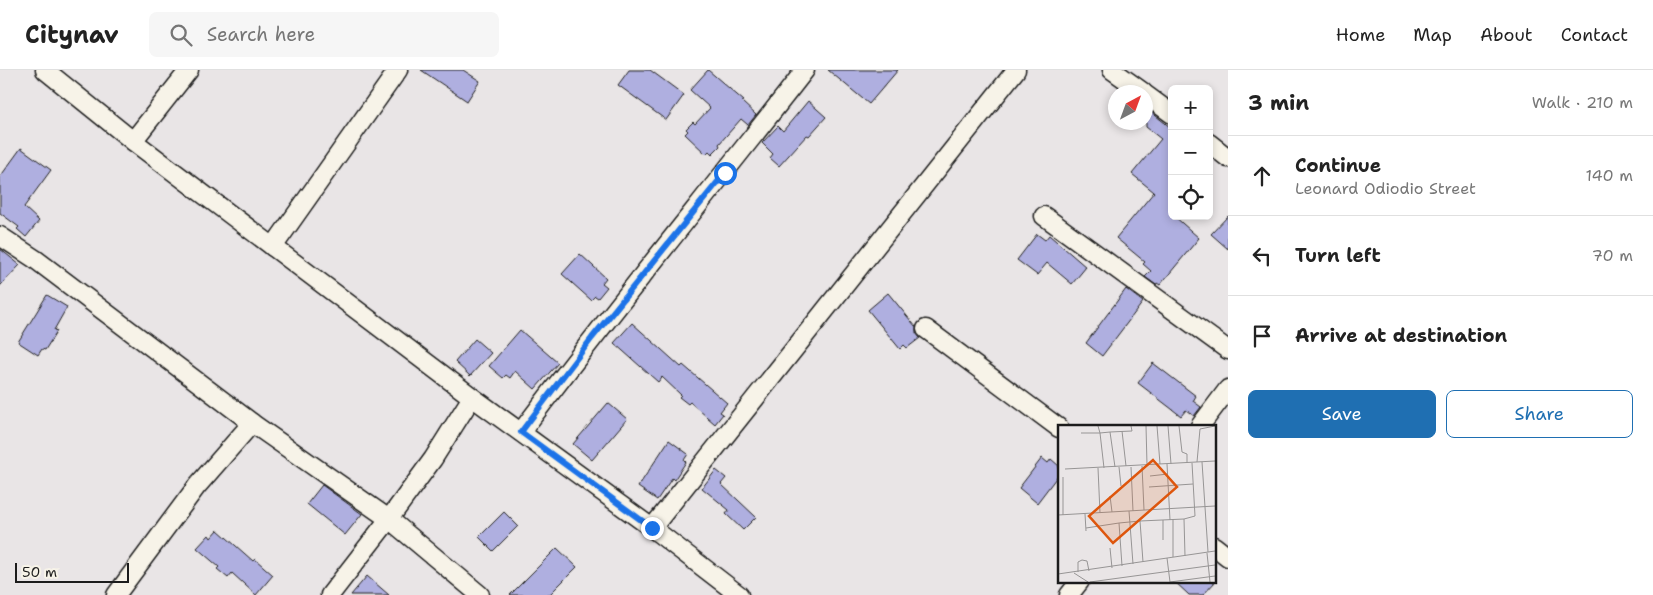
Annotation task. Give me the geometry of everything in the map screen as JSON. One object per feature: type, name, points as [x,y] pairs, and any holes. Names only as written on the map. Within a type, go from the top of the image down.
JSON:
[{"type":"street","points":[[45,70],[133,141],[273,247],[472,397],[652,528],[739,595]]},
{"type":"street","points":[[133,141],[189,70]]},
{"type":"street","points":[[273,247],[398,70]]},
{"type":"street","points":[[521,432],[592,338],[805,70]]},
{"type":"street","points":[[652,528],[1016,70]]},
{"type":"street","points":[[1112,70],[1132,85]]},
{"type":"street","points":[[1153,100],[1168,111]]},
{"type":"street","points":[[1213,146],[1228,158]]},
{"type":"street","points":[[1044,216],[1228,350]]},
{"type":"street","points":[[0,236],[35,259],[252,424],[389,519],[480,595]]},
{"type":"street","points":[[926,329],[1058,427]]},
{"type":"street","points":[[1201,425],[1228,389]]},
{"type":"street","points":[[330,595],[433,459],[472,397]]},
{"type":"street","points":[[116,595],[197,486],[252,424]]},
{"type":"street","points":[[1216,548],[1228,557]]},
{"type":"street","points":[[1069,595],[1079,582]]},
{"type":"building","points":[[421,70],[463,70],[480,81],[467,101]]},
{"type":"building","points":[[629,70],[650,70],[684,95],[666,120],[618,85]]},
{"type":"building","points":[[708,70],[744,101],[742,102],[756,115],[748,125],[741,119],[712,154],[709,151],[706,154],[685,134],[688,131],[686,129],[693,122],[695,124],[710,108],[690,90]]},
{"type":"building","points":[[828,70],[898,70],[869,104]]},
{"type":"building","points":[[808,101],[826,117],[779,166],[770,158],[773,154],[762,143],[778,126],[783,131]]},
{"type":"building","points":[[1153,114],[1168,125],[1168,220],[1179,220],[1199,238],[1160,285],[1157,283],[1156,285],[1145,277],[1151,271],[1143,264],[1145,262],[1116,238],[1154,192],[1132,174],[1161,139],[1150,130],[1153,130]]},
{"type":"building","points":[[21,148],[51,170],[24,207],[39,221],[26,237],[17,229],[19,227],[0,213],[0,177]]},
{"type":"building","points":[[1228,216],[1228,249],[1211,234]]},
{"type":"building","points":[[1037,234],[1045,240],[1049,235],[1086,267],[1072,284],[1047,263],[1037,275],[1017,260]]},
{"type":"building","points":[[0,249],[20,265],[0,286]]},
{"type":"building","points":[[580,254],[606,278],[602,283],[607,287],[598,298],[595,296],[591,300],[562,274]]},
{"type":"building","points":[[1126,289],[1143,302],[1102,356],[1086,343]]},
{"type":"building","points":[[888,293],[916,327],[916,333],[920,338],[907,348],[904,345],[900,349],[868,310]]},
{"type":"building","points":[[47,295],[67,307],[54,330],[57,331],[45,350],[42,349],[38,355],[18,342]]},
{"type":"building","points":[[632,323],[681,367],[683,365],[727,403],[720,412],[723,414],[715,424],[690,402],[688,404],[679,397],[681,395],[662,377],[658,382],[614,343]]},
{"type":"building","points":[[520,330],[558,363],[535,389],[515,371],[510,378],[506,375],[503,378],[489,366]]},
{"type":"building","points":[[475,339],[491,353],[470,376],[455,362]]},
{"type":"building","points":[[1153,363],[1196,396],[1193,401],[1201,407],[1194,416],[1186,410],[1181,416],[1138,383]]},
{"type":"building","points":[[608,403],[627,419],[592,460],[573,444]]},
{"type":"building","points":[[669,440],[688,454],[684,460],[686,462],[674,480],[672,478],[657,500],[638,487]]},
{"type":"building","points":[[1042,458],[1048,463],[1051,459],[1058,465],[1058,475],[1037,503],[1019,488]]},
{"type":"building","points":[[716,470],[726,478],[721,484],[756,517],[743,530],[726,514],[729,510],[702,488]]},
{"type":"building","points":[[322,485],[362,514],[345,535],[307,504]]},
{"type":"building","points":[[504,512],[518,526],[493,551],[479,537]]},
{"type":"building","points":[[218,530],[253,561],[255,559],[273,575],[256,595],[232,573],[228,578],[217,569],[219,567],[197,548],[209,535],[211,538]]},
{"type":"building","points":[[557,548],[577,567],[549,595],[510,595]]},
{"type":"building","points":[[367,576],[389,595],[351,595]]},
{"type":"building","points":[[1175,582],[1215,582],[1203,595],[1189,595]]},
{"type":"route","points":[[652,528],[521,432],[592,338],[725,173]]}]
